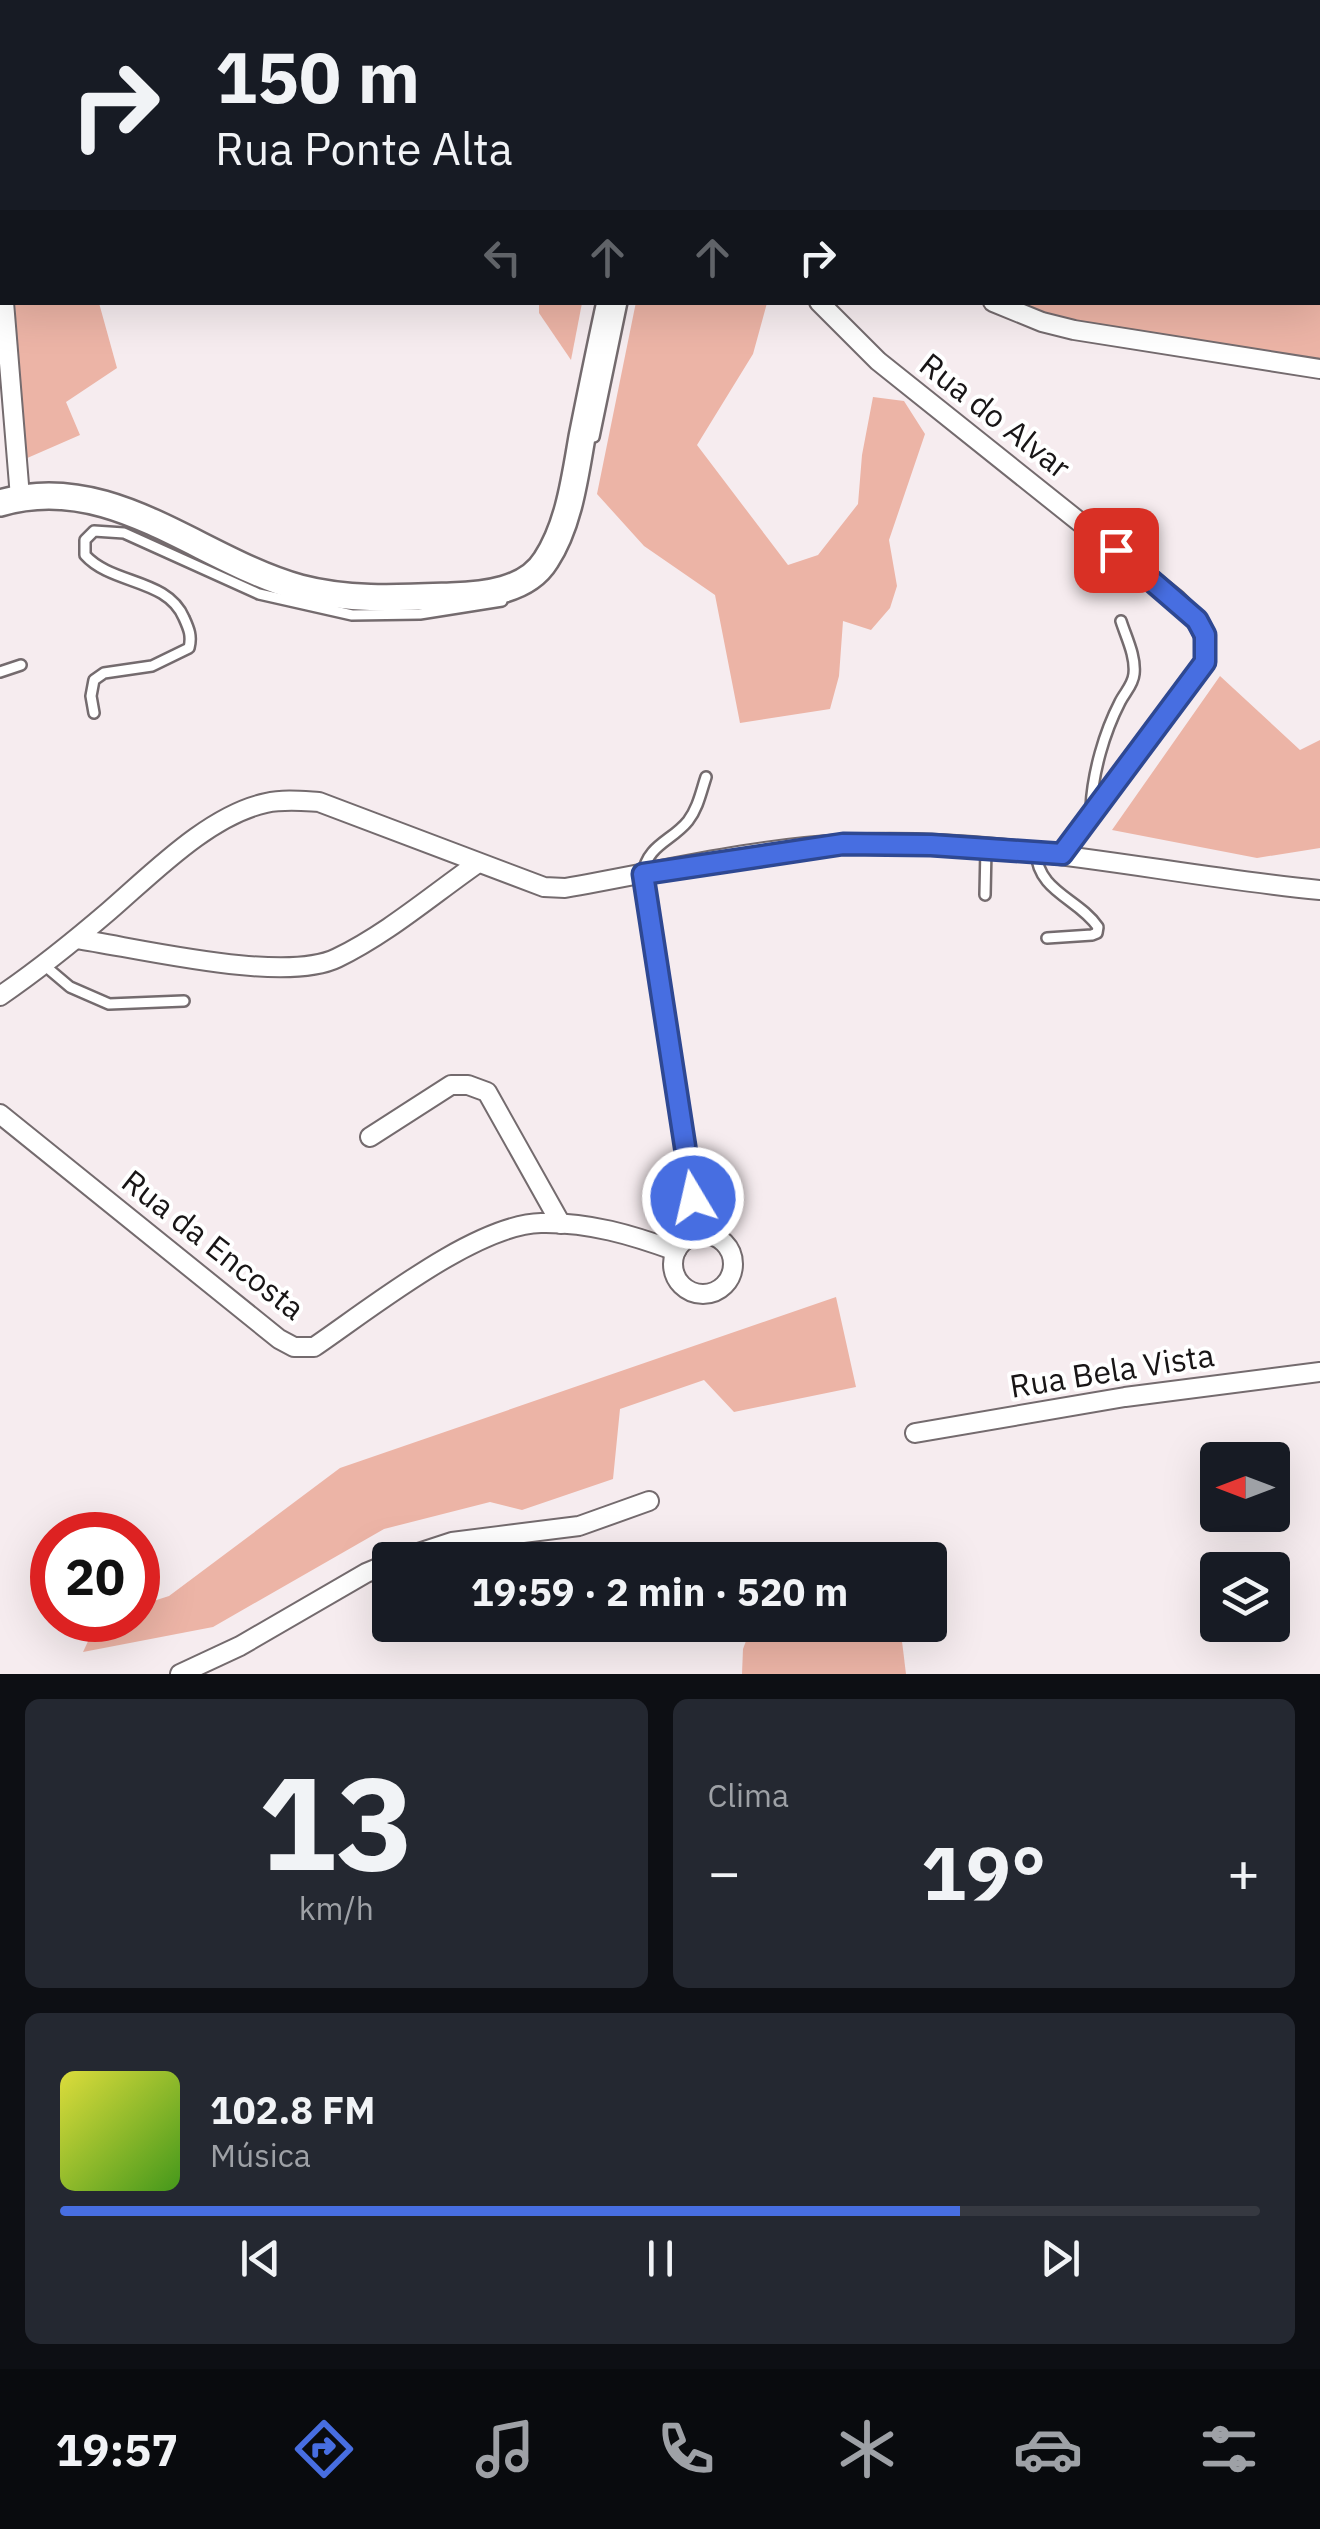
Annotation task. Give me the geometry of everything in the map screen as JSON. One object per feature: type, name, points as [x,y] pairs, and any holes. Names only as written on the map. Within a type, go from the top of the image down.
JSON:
[{"type":"street","points":[[4,305],[10,500],[66,495],[108,504],[149,519],[250,570],[298,588],[338,596],[468,596],[511,588],[545,563],[558,538],[575,475],[609,305]]},
{"type":"street","name":"Rua do Alvar","points":[[822,305],[878,361],[1176,599],[1197,620],[1205,635],[1205,662],[1062,854]]},
{"type":"street","points":[[1000,305],[1074,330],[1320,368]]},
{"type":"street","points":[[0,996],[77,938],[189,842],[264,803],[293,800],[320,802],[544,887],[565,888],[843,844],[1062,854],[1320,890]]},
{"type":"street","points":[[77,938],[258,967],[304,968],[334,960],[478,863]]},
{"type":"street","points":[[370,1137],[451,1085],[468,1085],[487,1092],[561,1224]]},
{"type":"street","name":"Rua da Encosta","points":[[0,1114],[294,1347],[314,1347],[475,1240],[538,1223],[624,1232],[676,1251]]},
{"type":"street","points":[[699,1234],[720,1239],[733,1258],[729,1280],[721,1289],[699,1294],[688,1291],[674,1273],[676,1251],[699,1234]]},
{"type":"street","name":"Rua Bela Vista","points":[[915,1433],[1125,1397],[1320,1372]]},
{"type":"street","points":[[452,1542],[580,1526],[648,1501]]},
{"type":"street","points":[[180,1674],[240,1646],[372,1570]]},
{"type":"lane","points":[[94,713],[94,680],[104,673],[152,666],[189,648],[191,636],[180,607],[168,595],[95,566],[85,554],[85,540],[94,531],[124,533],[259,594],[352,614],[420,614],[492,605],[530,592],[550,572],[561,553],[601,411],[621,305]]},
{"type":"lane","points":[[1090,818],[1092,782],[1099,760],[1118,705],[1134,680],[1134,662],[1121,621]]},
{"type":"lane","points":[[0,672],[21,665]]},
{"type":"lane","points":[[699,1234],[643,874],[650,851],[692,816],[706,777]]},
{"type":"lane","points":[[985,895],[986,848]]},
{"type":"lane","points":[[1036,852],[1037,868],[1050,887],[1087,910],[1098,927],[1092,935],[1046,938]]},
{"type":"lane","points":[[44,964],[70,987],[109,1004],[184,1001]]},
{"type":"shaded area","points":[[15,305],[100,305],[117,368],[66,402],[80,435],[25,459]]},
{"type":"shaded area","points":[[539,305],[582,305],[571,360],[539,313]]},
{"type":"shaded area","points":[[635,305],[766,305],[753,354],[697,445],[788,565],[818,555],[858,504],[873,397],[904,401],[925,434],[889,540],[897,586],[890,608],[871,630],[843,621],[839,676],[830,709],[740,723],[715,595],[644,546],[597,494]]},
{"type":"shaded area","points":[[1019,305],[1320,305],[1320,361],[1076,322]]},
{"type":"shaded area","points":[[1220,676],[1300,750],[1320,740],[1320,848],[1257,858],[1112,830]]},
{"type":"shaded area","points":[[836,1297],[856,1387],[734,1412],[704,1380],[620,1409],[613,1479],[522,1510],[490,1502],[384,1529],[213,1627],[160,1637],[160,1599],[340,1468]]},
{"type":"shaded area","points":[[88,1642],[135,1642],[83,1652]]},
{"type":"shaded area","points":[[746,1642],[902,1642],[906,1674],[742,1674]]},
{"type":"route","points":[[693,1198],[643,874],[843,844],[931,845],[1062,854],[1205,662],[1207,645],[1197,620],[1116,550]]}]
